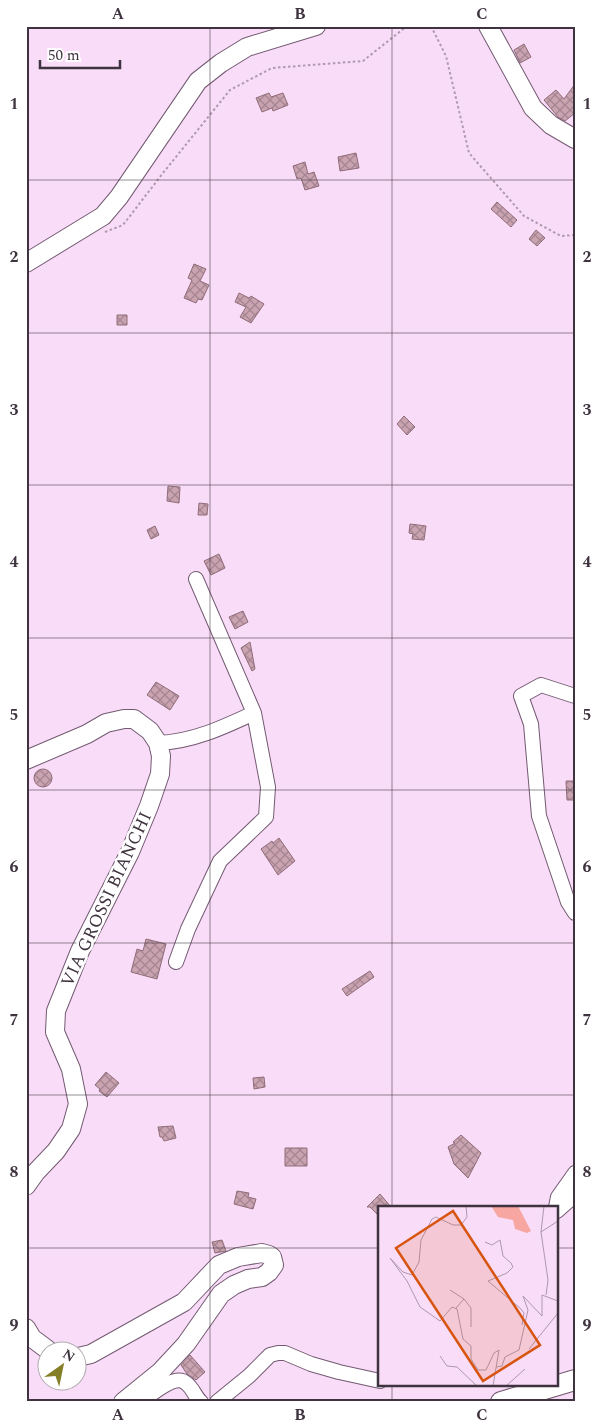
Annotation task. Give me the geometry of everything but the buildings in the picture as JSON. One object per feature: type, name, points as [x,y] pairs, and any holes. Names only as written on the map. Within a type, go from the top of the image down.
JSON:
[{"type":"highway","points":[[558,1385],[575,1380]]},
{"type":"highway","points":[[501,1402],[555,1386]]},
{"type":"main road","points":[[26,264],[103,216],[119,197],[198,81],[221,63],[247,47],[316,26]]},
{"type":"main road","points":[[488,26],[533,108],[550,125],[575,140]]},
{"type":"main road","points":[[26,760],[87,734],[106,723],[124,719],[134,719],[143,724],[150,730],[158,743]]},
{"type":"main road","name":"VIA GROSSI BIANCHI","points":[[26,1186],[36,1172],[56,1151],[70,1129],[78,1104],[71,1069],[55,1032],[56,1011],[80,950],[130,852],[149,806],[160,774],[161,756],[158,743]]},
{"type":"main road","points":[[88,1354],[184,1302],[219,1265],[238,1257],[262,1253],[272,1257],[274,1265],[262,1277],[248,1279],[234,1285],[221,1294],[186,1344],[160,1372],[123,1402]]},
{"type":"main road","points":[[26,1328],[32,1338],[38,1342]]},
{"type":"street","points":[[176,962],[188,929],[220,861],[266,817],[268,787],[254,713],[196,579]]},
{"type":"street","points":[[575,696],[541,685],[522,696],[531,724],[539,816],[568,902],[575,913]]},
{"type":"street","points":[[158,743],[171,742],[213,732],[254,713]]},
{"type":"street","points":[[556,1206],[558,1196],[575,1173]]},
{"type":"street","points":[[558,1210],[575,1195]]},
{"type":"street","points":[[217,1402],[249,1376],[270,1355],[278,1353],[285,1353],[311,1364],[339,1372],[378,1381]]},
{"type":"street","points":[[141,1402],[173,1380],[181,1379],[187,1383],[201,1402]]},
{"type":"path","points":[[92,222],[105,233],[123,225],[230,90],[272,68],[363,61],[407,26]]},
{"type":"path","points":[[431,26],[446,56],[469,153],[524,216],[561,236],[575,234]]}]
